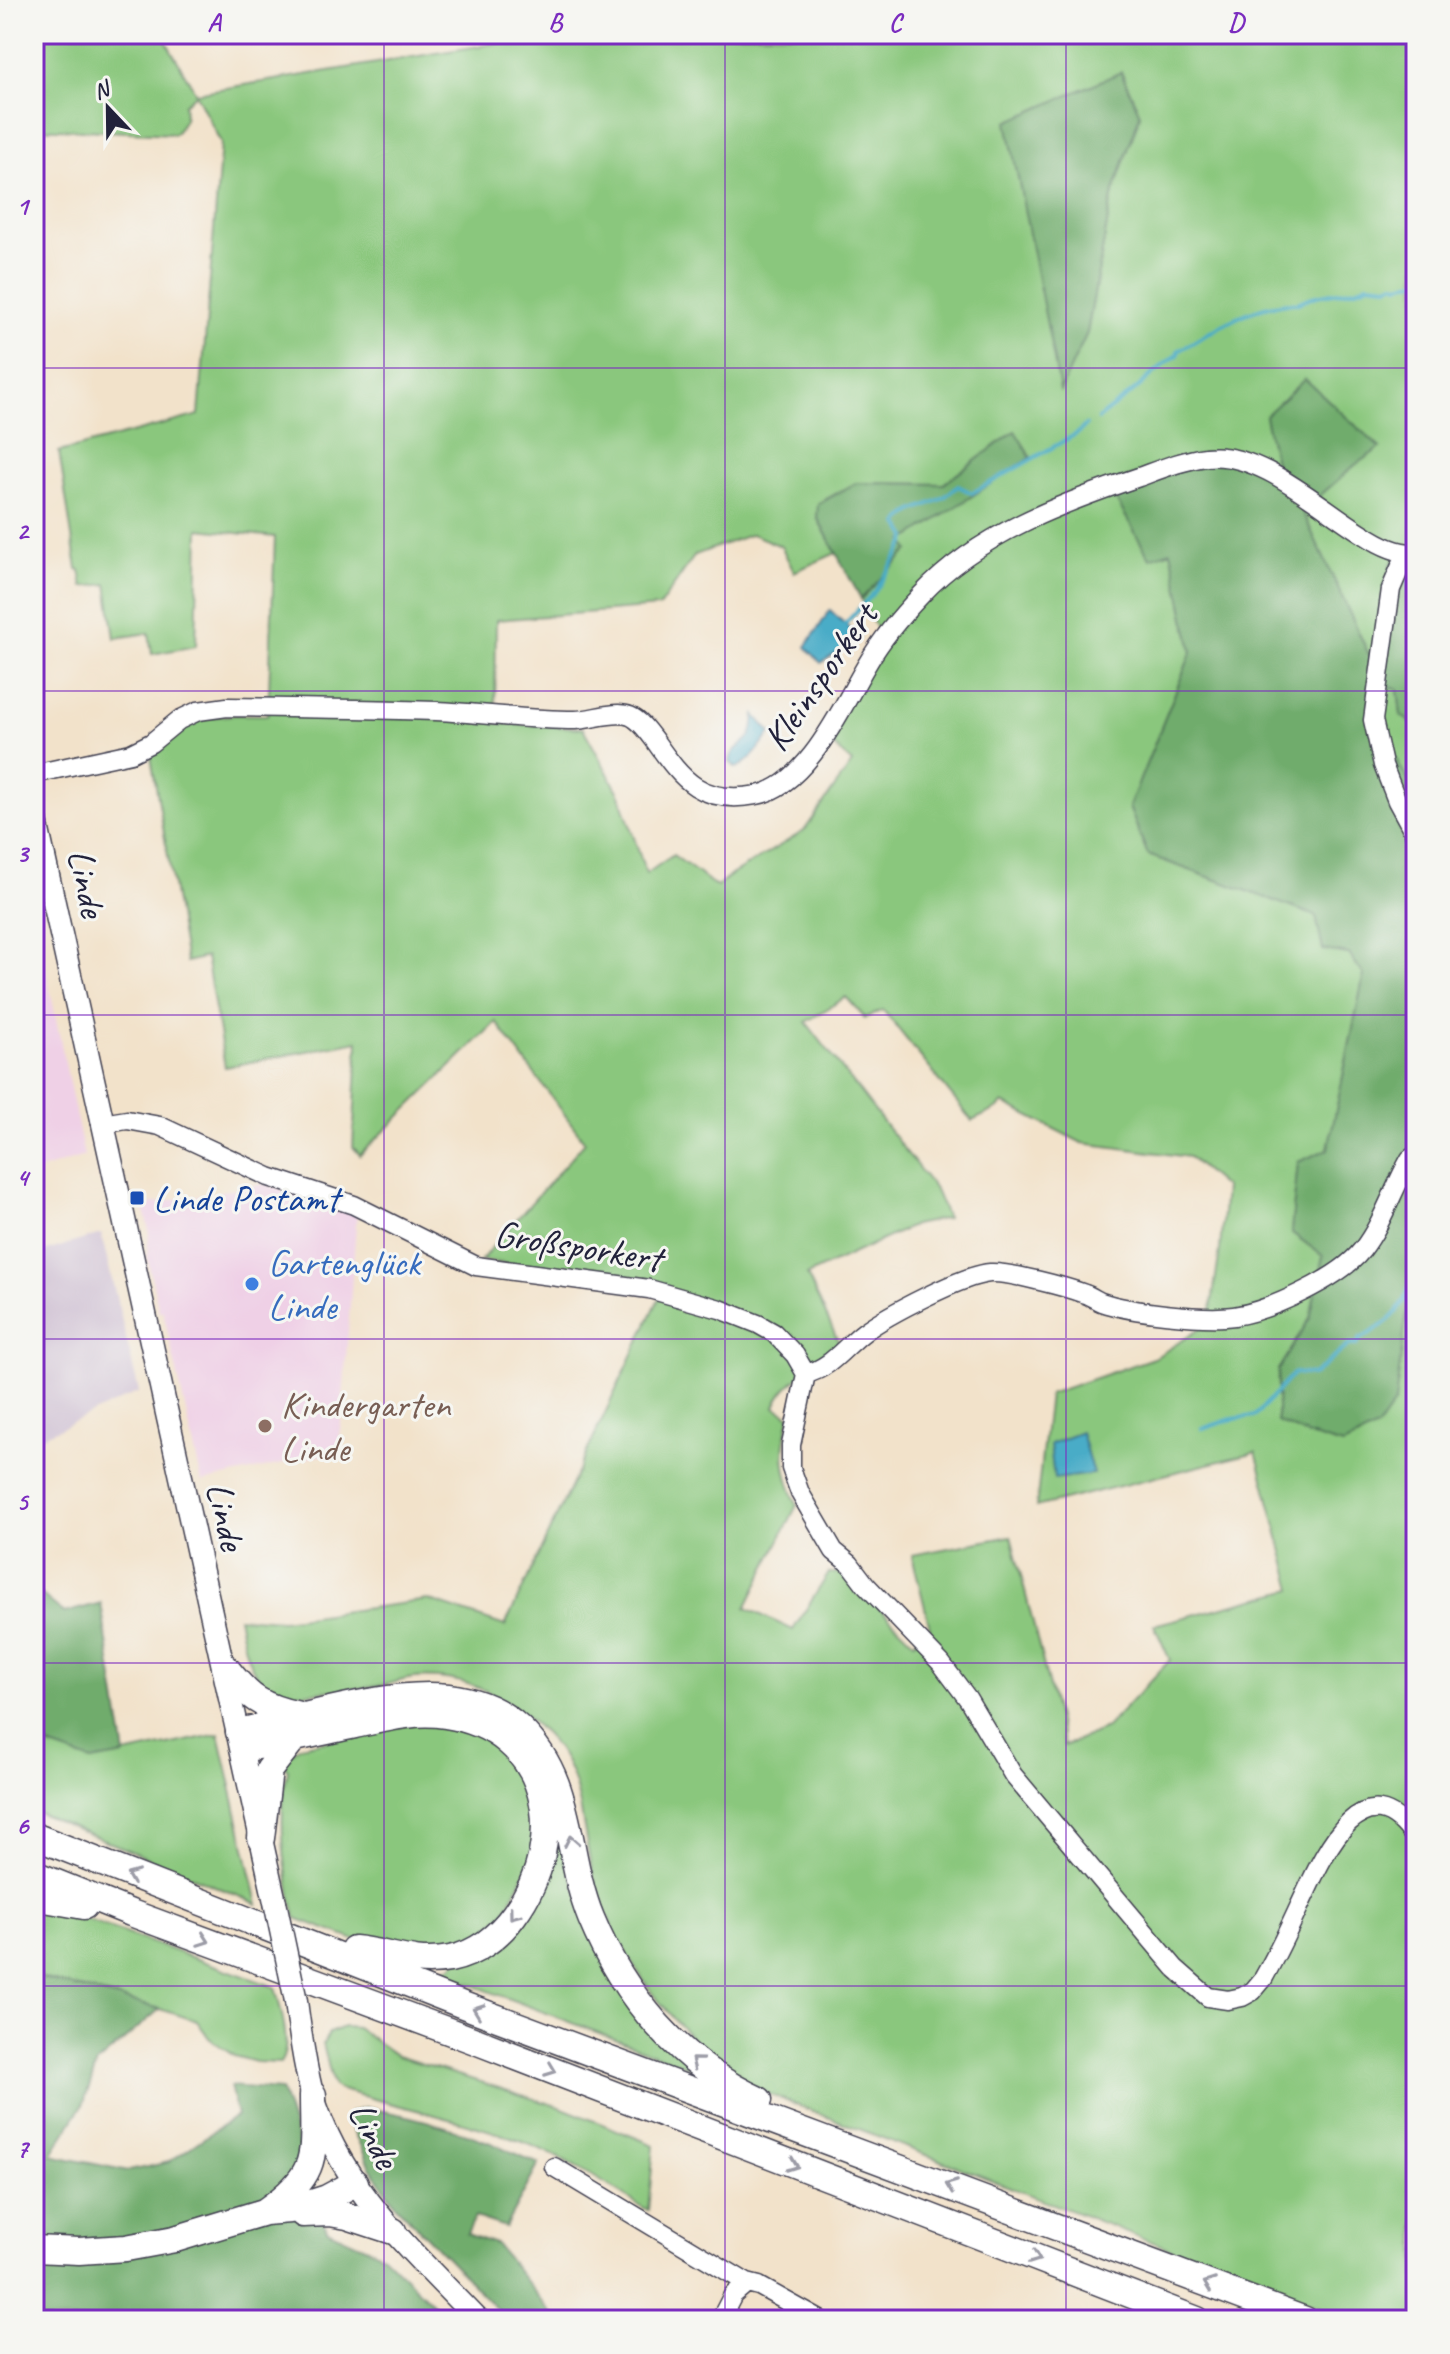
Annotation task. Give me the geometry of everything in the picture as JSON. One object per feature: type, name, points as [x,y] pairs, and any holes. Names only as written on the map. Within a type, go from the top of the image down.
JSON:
[{"type":"highway","points":[[225,1667],[240,1687],[300,1727],[441,1714],[489,1729],[513,1746],[534,1775],[545,1809],[542,1852],[532,1886],[508,1923],[492,1939],[472,1951],[452,1959],[426,1962],[396,1959],[360,1949],[309,1945]]},
{"type":"highway","points":[[240,1741],[426,1696],[471,1702],[492,1709],[511,1721],[551,1768],[590,1915],[618,1974],[639,2003],[663,2032],[707,2070],[836,2143]]},
{"type":"highway","points":[[261,1838],[269,1770],[300,1727]]},
{"type":"highway","points":[[34,1836],[309,1945],[1305,2320]]},
{"type":"highway","points":[[34,1874],[1197,2320]]},
{"type":"highway","points":[[34,1897],[131,1913]]},
{"type":"highway","points":[[288,2203],[313,2156],[313,2095]]},
{"type":"highway","points":[[34,2249],[79,2251],[126,2248],[175,2239],[264,2212],[351,2177]]},
{"type":"highway","points":[[288,2203],[306,2215],[330,2213],[388,2226]]},
{"type":"main road","name":"Linde","points":[[34,812],[197,1553],[225,1667],[313,2095],[327,2133],[351,2177],[388,2226],[478,2320]]},
{"type":"street","name":"Kleinsporkert","points":[[34,774],[131,753],[151,743],[179,720],[198,711],[227,707],[439,711],[577,720],[619,715],[630,716],[649,732],[678,773],[690,784],[717,795],[751,796],[769,793],[800,770],[848,703],[882,642],[922,594],[989,541],[1095,491],[1181,463],[1207,457],[1228,457],[1271,472],[1381,545],[1411,553]]},
{"type":"street","points":[[1411,553],[1391,589],[1373,720],[1383,765],[1397,801],[1416,836]]},
{"type":"street","name":"Großsporkert","points":[[102,1124],[127,1120],[160,1126],[269,1177],[354,1205],[476,1266],[649,1289],[720,1309],[774,1333],[795,1355],[806,1374]]},
{"type":"street","points":[[1416,1155],[1410,1159],[1360,1253],[1327,1280],[1240,1315],[1184,1315],[1133,1310],[1072,1291],[991,1273],[948,1288],[892,1314],[863,1333],[818,1371],[806,1374],[791,1445],[791,1468],[800,1493],[834,1551],[850,1564],[866,1585],[941,1663],[968,1699],[1013,1775],[1040,1809],[1175,1968],[1208,1997],[1228,2000],[1242,1997],[1253,1991],[1263,1979],[1325,1850],[1351,1819],[1373,1810],[1392,1815],[1416,1839]]},
{"type":"street","points":[[554,2167],[747,2283],[759,2286],[820,2320]]},
{"type":"street","points":[[720,2320],[733,2295],[747,2283]]},
{"type":"shaded area","points":[[34,911],[84,1156],[34,1172]]},
{"type":"shaded area","name":"Gartenglück Linde","points":[[264,1184],[357,1212],[339,1451],[202,1482],[163,1311],[159,1311],[147,1257],[149,1231],[143,1205]]},
{"type":"shaded area","points":[[101,1234],[139,1392],[34,1440],[34,1255]]},
{"type":"green space","points":[[34,34],[162,34],[196,93],[509,41],[501,34],[1416,34],[1416,546],[1407,549],[1391,564],[1371,661],[1302,511],[1355,465],[1380,448],[1305,379],[1265,416],[1277,472],[1244,458],[1207,453],[1067,501],[998,535],[966,556],[908,607],[882,638],[886,641],[924,596],[968,558],[1027,525],[1110,489],[1150,558],[1171,550],[1192,651],[1129,807],[1148,855],[1316,916],[1323,949],[1349,954],[1364,975],[1328,1149],[1298,1163],[1291,1232],[1323,1256],[1310,1318],[1278,1370],[1277,1421],[1343,1445],[1377,1428],[1395,1401],[1416,1241],[1416,2320],[1355,2320],[763,2092],[727,2070],[701,2048],[662,2005],[628,1956],[602,1904],[570,1771],[560,1752],[525,1716],[487,1691],[445,1679],[414,1678],[364,1688],[296,1693],[270,1687],[256,1674],[247,1656],[238,1617],[282,1620],[428,1600],[505,1626],[663,1290],[481,1260],[585,1142],[496,1022],[360,1155],[353,1147],[358,1041],[225,1067],[206,957],[186,962],[150,751],[180,730],[204,719],[268,715],[275,537],[199,529],[196,646],[152,654],[149,633],[115,638],[107,584],[83,587],[80,570],[77,569],[59,452],[199,415],[221,143],[196,94],[184,104],[185,119],[175,134],[34,128]],"holes":[[[1121,72],[1140,114],[1112,197],[1087,333],[1061,389],[1008,123]],[[1015,432],[1031,457],[904,541],[908,550],[861,599],[881,638],[846,703],[822,735],[852,763],[804,831],[731,875],[717,887],[673,855],[646,874],[620,795],[583,728],[495,723],[496,620],[659,607],[695,555],[752,534],[781,546],[794,572],[836,553],[817,517],[819,503],[856,483],[943,484]],[[846,997],[865,1018],[883,1010],[972,1121],[1003,1103],[1082,1143],[1189,1157],[1225,1188],[1209,1323],[1156,1357],[1049,1394],[1036,1507],[1256,1452],[1293,1589],[1154,1625],[1170,1660],[1106,1728],[1064,1746],[1011,1536],[912,1555],[930,1628],[914,1642],[844,1573],[829,1573],[793,1630],[746,1608],[797,1505],[784,1461],[790,1416],[775,1407],[780,1396],[795,1380],[841,1347],[807,1275],[914,1225],[947,1218],[934,1188],[806,1022]]]},
{"type":"green space","points":[[1121,72],[1140,114],[1112,197],[1087,333],[1060,391],[1007,122]]},
{"type":"green space","points":[[1305,379],[1380,448],[1355,465],[1302,511],[1371,659],[1391,564],[1407,549],[1416,546],[1416,727],[1401,715],[1398,689],[1384,687],[1383,702],[1389,742],[1400,767],[1416,791],[1416,1242],[1395,1402],[1377,1428],[1343,1445],[1277,1422],[1278,1370],[1310,1318],[1323,1256],[1291,1232],[1298,1162],[1328,1149],[1364,975],[1349,954],[1323,950],[1316,916],[1148,855],[1129,807],[1192,651],[1171,551],[1150,558],[1107,484],[1207,453],[1277,471],[1265,416]]},
{"type":"green space","points":[[1015,431],[1031,457],[904,541],[909,550],[861,599],[817,517],[818,504],[856,483],[944,484]]},
{"type":"green space","points":[[1384,687],[1398,689],[1401,715],[1416,727],[1416,791],[1400,767],[1389,742],[1384,716]]},
{"type":"green space","points":[[34,1588],[64,1613],[101,1603],[125,1755],[92,1761],[34,1741]]},
{"type":"green space","points":[[422,1722],[487,1736],[525,1773],[536,1852],[498,1925],[457,1951],[379,1949],[296,1918],[283,1844],[283,1806],[288,1770],[282,1762],[300,1746]]},
{"type":"green space","points":[[219,1734],[258,1904],[34,1811],[34,1741],[92,1761]]},
{"type":"green space","points":[[523,1740],[575,1887],[702,2072],[433,1970],[451,1967],[546,1870],[518,1744]]},
{"type":"green space","points":[[34,1908],[77,1916],[275,1987],[285,2037],[284,2055],[280,2063],[256,2062],[234,2056],[209,2038],[197,2021],[34,1976]]},
{"type":"green space","points":[[34,1976],[160,2009],[97,2063],[84,2103],[51,2155],[129,2171],[169,2162],[237,2115],[230,2086],[281,2090],[327,2230],[383,2255],[449,2320],[213,2320],[202,2317],[173,2320],[34,2320]]},
{"type":"green space","points":[[343,2027],[357,2028],[397,2056],[560,2107],[654,2145],[648,2211],[548,2152],[469,2124],[338,2089],[333,2085],[323,2044],[329,2033]]},
{"type":"green space","points":[[366,2108],[455,2130],[539,2164],[505,2227],[475,2217],[467,2234],[496,2244],[557,2320],[507,2320],[395,2204],[369,2165],[347,2117],[351,2112]]},
{"type":"water","points":[[830,610],[860,638],[821,663],[806,647]]},
{"type":"water","points":[[755,715],[771,733],[751,758],[736,768],[730,762],[731,757],[751,735]]},
{"type":"water","points":[[1081,1432],[1093,1474],[1054,1479],[1050,1444]]},
{"type":"waterway","points":[[1098,419],[1178,355],[1178,351],[1250,312],[1368,284],[1388,286],[1416,281]]},
{"type":"waterway","points":[[845,624],[876,590],[906,542],[907,537],[899,524],[908,514],[941,499],[958,486],[972,493],[1078,433],[1086,425]]},
{"type":"waterway","points":[[1408,569],[1410,598],[1416,609]]},
{"type":"waterway","points":[[1202,1429],[1232,1419],[1255,1416],[1294,1373],[1313,1375],[1349,1345],[1357,1345],[1360,1339],[1398,1311],[1416,1268]]},
{"type":"place","name":"Linde Postamt","points":[[137,1198]]},
{"type":"place","name":"Gartenglück Linde","points":[[252,1284]]},
{"type":"place","name":"Kindergarten Linde","points":[[265,1426]]}]
